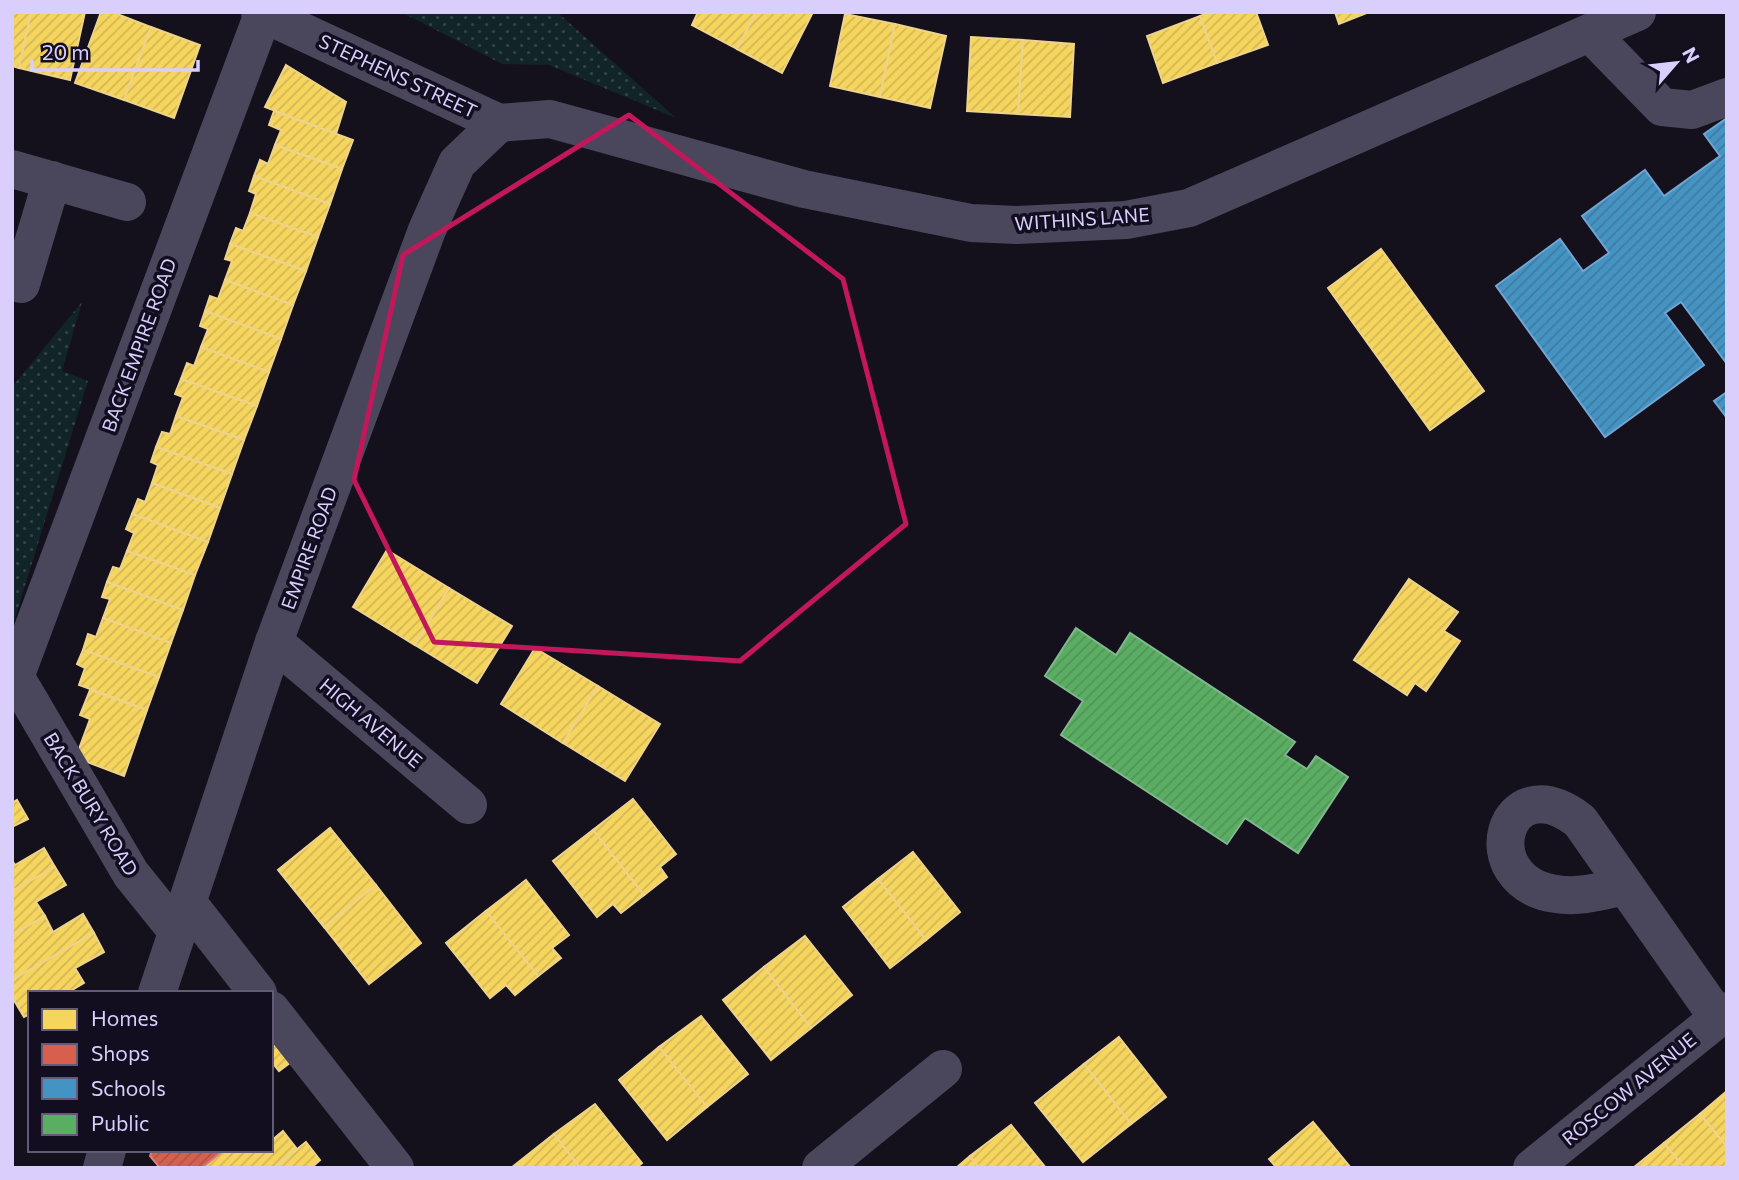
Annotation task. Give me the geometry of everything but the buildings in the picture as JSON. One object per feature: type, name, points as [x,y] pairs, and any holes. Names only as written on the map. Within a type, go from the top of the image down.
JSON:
[{"type":"street","name":"WITHINS LANE","points":[[499,123],[550,119],[804,189],[971,223],[1017,225],[1126,220],[1189,208],[1637,12]]},
{"type":"street","name":"STEPHENS STREET","points":[[261,13],[499,123]]},
{"type":"street","name":"BACK EMPIRE ROAD","points":[[14,674],[261,13]]},
{"type":"street","points":[[1590,33],[1662,107],[1692,110],[1727,97]]},
{"type":"street","name":"EMPIRE ROAD","points":[[158,991],[274,642],[427,230],[457,163],[499,123]]},
{"type":"street","points":[[12,169],[127,202]]},
{"type":"street","points":[[21,284],[52,180]]},
{"type":"street","name":"HIGH AVENUE","points":[[274,642],[468,805]]},
{"type":"street","name":"BACK BURY ROAD","points":[[14,674],[131,874],[182,917],[256,991]]},
{"type":"street","points":[[1625,886],[1723,1015]]},
{"type":"street","points":[[273,1013],[395,1168]]},
{"type":"street","name":"ROSCOW AVENUE","points":[[1532,1168],[1723,1015]]},
{"type":"street","points":[[821,1168],[943,1069]]},
{"type":"highlighted area","points":[[629,115],[843,279],[906,524],[740,661],[434,642],[354,480],[403,255]]},
{"type":"green space","points":[[401,12],[557,12],[676,118],[549,65],[502,64]]},
{"type":"green space","points":[[82,302],[62,371],[88,381],[12,628],[12,387]]}]
